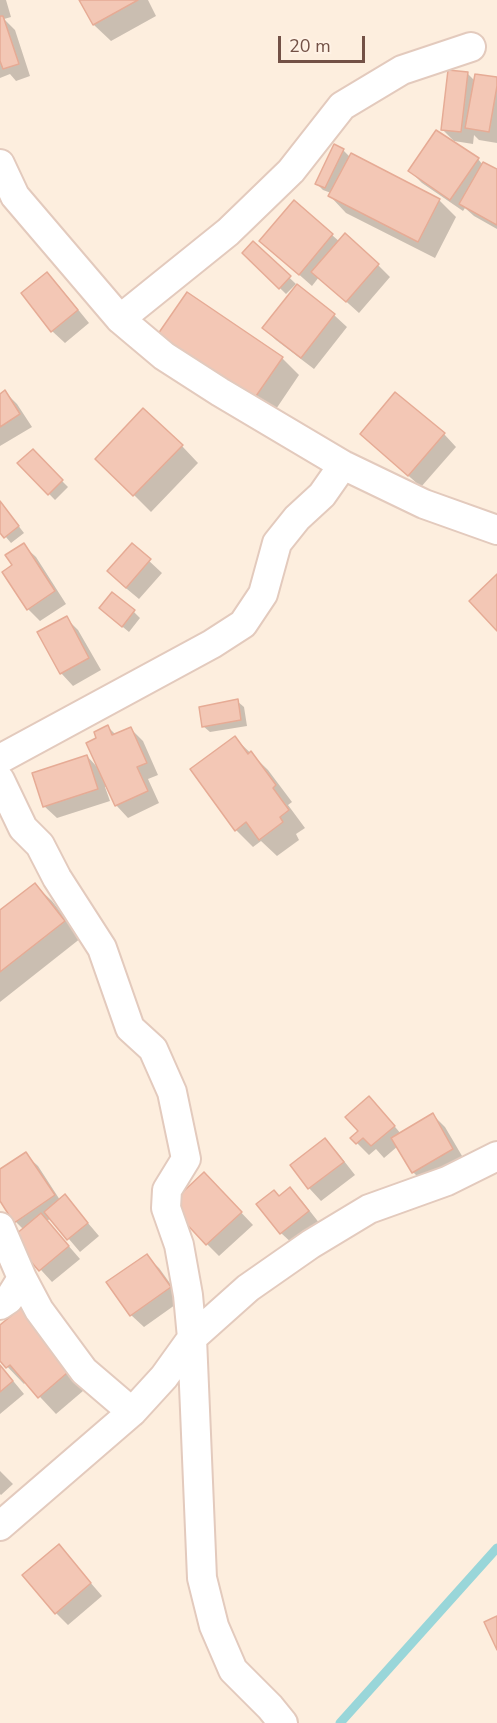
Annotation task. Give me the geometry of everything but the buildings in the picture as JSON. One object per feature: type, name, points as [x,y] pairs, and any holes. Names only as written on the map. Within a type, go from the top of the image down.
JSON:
[{"type":"street","points":[[120,318],[228,232],[291,171],[342,106],[402,70],[471,47]]},
{"type":"street","points":[[0,164],[15,196],[120,318],[164,356],[343,465],[424,504],[497,530]]},
{"type":"street","points":[[0,759],[212,644],[243,624],[263,594],[277,543],[297,518],[322,495],[343,465]]},
{"type":"street","points":[[0,780],[23,828],[40,845],[57,878],[102,948],[130,1028],[153,1049],[172,1092],[186,1159],[167,1191],[166,1208],[179,1245],[188,1295],[192,1338],[202,1578],[214,1626],[233,1670],[283,1723]]},
{"type":"street","points":[[0,1526],[132,1412],[164,1377],[192,1338],[248,1288],[321,1238],[369,1209],[447,1181],[497,1156]]},
{"type":"street","points":[[0,1227],[39,1310],[84,1371],[132,1412]]},
{"type":"street","points":[[0,1305],[9,1299],[22,1278]]},
{"type":"waterway","points":[[340,1723],[497,1548]]}]
